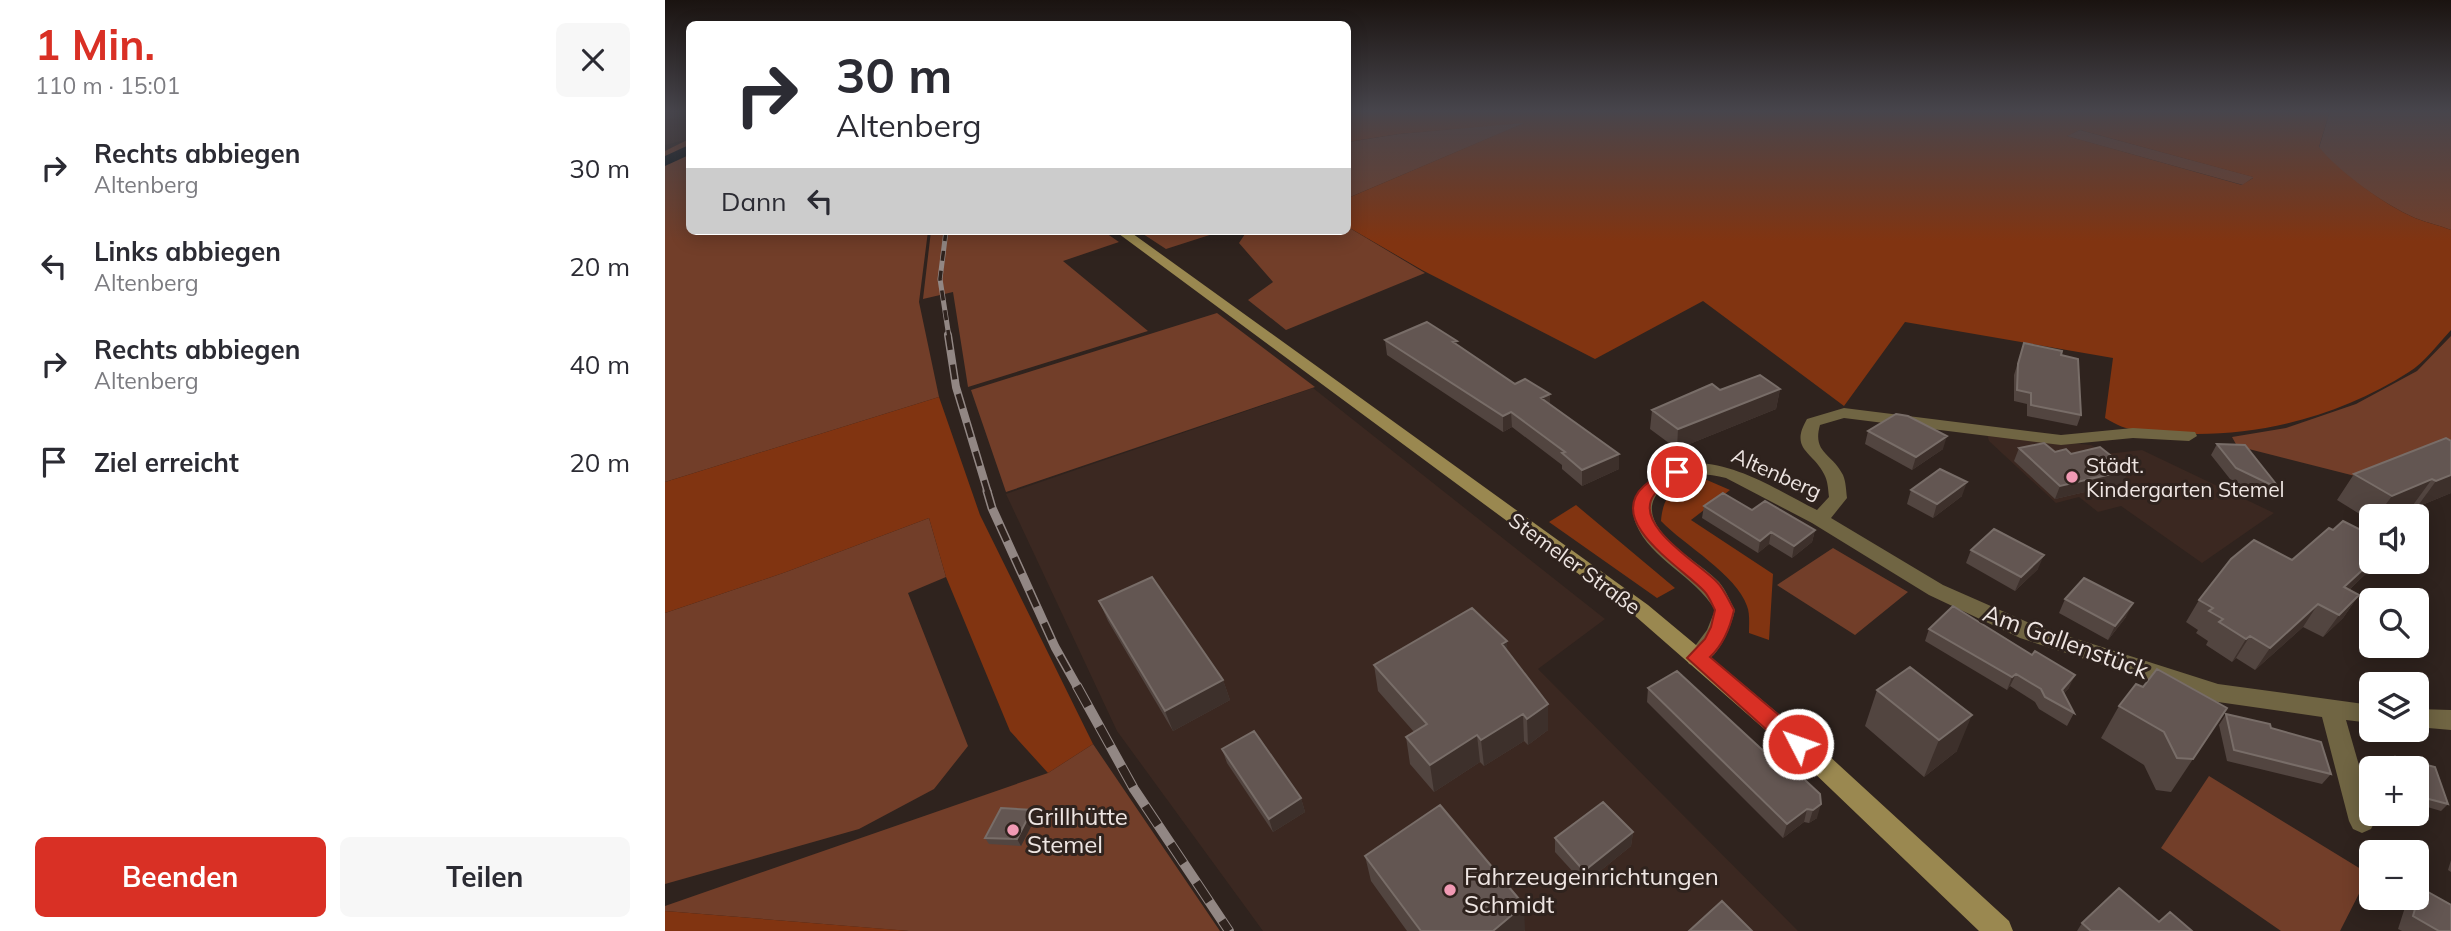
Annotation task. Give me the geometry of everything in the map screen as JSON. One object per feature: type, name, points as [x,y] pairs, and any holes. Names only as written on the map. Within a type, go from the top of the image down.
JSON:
[{"type":"main road","name":"Stemeler Straße","points":[[1126,235],[1640,610],[1818,761],[1999,931]]},
{"type":"street","name":"Altenberg","points":[[1697,658],[1711,644],[1721,627],[1725,610],[1712,587],[1666,550],[1642,519],[1642,504],[1647,492],[1665,477],[1677,472],[1719,470],[1732,474],[1819,519],[1838,498],[1834,475],[1809,447],[1807,437],[1813,422],[1831,415],[1854,414],[2061,440],[2133,433],[2189,436]]},
{"type":"street","name":"Am Gallenstück","points":[[1819,519],[1936,590],[2028,632],[2218,693],[2359,713]]},
{"type":"street","points":[[2332,710],[2359,810]]},
{"type":"street","points":[[2429,719],[2451,720]]},
{"type":"shaded area","points":[[665,154],[686,154],[686,235],[927,235],[919,302],[939,397],[665,482]]},
{"type":"shaded area","points":[[1351,154],[1451,154],[1351,197]]},
{"type":"shaded area","points":[[1450,154],[2133,154],[2242,185],[2253,177],[2170,154],[2326,154],[2350,177],[2390,205],[2415,218],[2451,230],[2451,330],[2415,368],[2354,401],[2294,422],[2233,432],[2201,434],[2136,430],[2105,418],[2113,358],[1905,322],[1844,406],[1703,301],[1595,359],[1422,270],[1351,229],[1351,197]]},
{"type":"shaded area","points":[[2133,154],[2171,154],[2254,177],[2243,185]]},
{"type":"shaded area","points":[[2325,154],[2451,154],[2451,230],[2415,218],[2390,205],[2363,188]]},
{"type":"shaded area","points":[[1351,229],[1425,273],[1286,330],[1248,300],[1273,282],[1239,243],[1244,235],[1351,235]]},
{"type":"shaded area","points":[[931,235],[1109,235],[1119,242],[1063,261],[1148,331],[968,387],[953,292],[923,299]]},
{"type":"shaded area","points":[[1145,235],[1210,235],[1166,249]]},
{"type":"shaded area","points":[[1217,313],[1315,387],[1006,492],[971,390]]},
{"type":"shaded area","points":[[2451,336],[2451,442],[2363,478],[2237,446],[2232,437],[2286,428],[2356,404],[2417,371]]},
{"type":"shaded area","points":[[1313,388],[1605,619],[1538,669],[1798,931],[1263,931],[1117,731],[1006,494]]},
{"type":"shaded area","points":[[939,397],[980,515],[1093,744],[1048,773],[1010,731],[946,577],[929,518],[786,572],[665,613],[665,482]]},
{"type":"shaded area","points":[[1987,434],[2091,445],[2106,454],[2142,450],[2274,513],[2202,563],[2121,506],[2098,512],[2079,497],[2056,503],[1989,441]]},
{"type":"shaded area","points":[[1700,477],[1730,490],[1691,520],[1773,574],[1769,640],[1749,633],[1748,609],[1732,583],[1661,521],[1665,504],[1672,493]]},
{"type":"shaded area","points":[[1576,505],[1675,588],[1657,598],[1549,522]]},
{"type":"shaded area","points":[[929,518],[946,577],[908,593],[968,746],[934,789],[859,829],[665,884],[665,613],[786,572]]},
{"type":"shaded area","points":[[1833,548],[1908,592],[1855,635],[1777,585]]},
{"type":"shaded area","points":[[1093,744],[1220,931],[909,931],[665,911],[665,906],[1048,773]]},
{"type":"shaded area","points":[[2209,776],[2359,868],[2359,894],[2340,931],[2281,931],[2161,848]]},
{"type":"shaded area","points":[[665,911],[898,930],[908,931],[665,931]]},
{"type":"building","points":[[1427,322],[1515,384],[1525,379],[1550,394],[1541,398],[1619,454],[1582,470],[1562,453],[1565,452],[1511,412],[1503,416],[1385,340]]},
{"type":"building","points":[[2024,343],[2062,351],[2061,355],[2078,359],[2081,415],[2031,405],[2031,393],[2017,390],[2018,364]]},
{"type":"building","points":[[1760,375],[1780,389],[1678,429],[1652,410],[1712,384],[1720,390]]},
{"type":"building","points":[[1896,414],[1908,416],[1947,436],[1916,457],[1868,431]]},
{"type":"building","points":[[2446,438],[2451,441],[2451,475],[2436,481],[2432,479],[2392,496],[2354,474]]},
{"type":"building","points":[[2044,443],[2055,452],[2066,449],[2071,454],[2100,447],[2129,470],[2060,486],[2019,448]]},
{"type":"building","points":[[2217,444],[2245,445],[2280,489],[2236,468]]},
{"type":"building","points":[[1940,469],[1967,482],[1937,504],[1911,490]]},
{"type":"building","points":[[1723,493],[1752,510],[1765,501],[1815,530],[1794,546],[1771,532],[1760,541],[1704,506]]},
{"type":"building","points":[[2343,521],[2359,529],[2359,573],[2344,587],[2359,595],[2339,615],[2318,604],[2270,648],[2250,636],[2246,639],[2219,622],[2223,619],[2209,611],[2213,608],[2199,600],[2231,559],[2254,540],[2292,560],[2329,528],[2333,530]]},
{"type":"building","points":[[1994,529],[2044,555],[2021,577],[1971,550]]},
{"type":"building","points":[[1152,577],[1223,680],[1165,711],[1099,601]]},
{"type":"building","points":[[2084,578],[2133,603],[2115,626],[2065,599]]},
{"type":"building","points":[[1953,606],[2032,655],[2035,651],[2075,675],[2062,690],[2074,713],[2045,697],[2041,689],[2016,674],[2012,677],[1929,629]]},
{"type":"building","points":[[1472,608],[1507,641],[1502,644],[1548,704],[1527,719],[1523,714],[1481,740],[1477,735],[1430,765],[1406,737],[1427,724],[1374,665]]},
{"type":"building","points":[[1910,667],[1972,715],[1939,740],[1877,690]]},
{"type":"building","points":[[2157,669],[2227,708],[2193,759],[2177,758],[2164,732],[2119,706],[2136,684],[2143,687]]},
{"type":"building","points":[[1677,671],[1783,769],[1789,765],[1820,794],[1821,804],[1813,810],[1807,809],[1787,824],[1648,688]]},
{"type":"building","points":[[2226,714],[2270,724],[2271,728],[2321,742],[2331,774],[2234,750]]},
{"type":"building","points":[[1254,731],[1301,798],[1269,819],[1222,749]]},
{"type":"building","points":[[2429,765],[2435,767],[2448,804],[2429,799]]},
{"type":"building","points":[[1603,802],[1633,832],[1584,871],[1555,838]]},
{"type":"building","points":[[1440,805],[1524,905],[1493,931],[1421,931],[1365,856]]},
{"type":"building","points":[[1001,808],[1032,810],[1017,839],[985,838]]},
{"type":"building","points":[[2119,888],[2159,922],[2170,912],[2192,931],[2091,931],[2082,923]]},
{"type":"building","points":[[2429,893],[2451,905],[2451,931],[2439,931],[2413,916],[2415,910],[2429,910]]},
{"type":"building","points":[[1722,901],[1752,931],[1689,931]]},
{"type":"waterway","points":[[665,162],[679,154]]},
{"type":"railway","points":[[946,235],[940,279],[949,337]]},
{"type":"railway","points":[[948,335],[956,387],[988,493]]},
{"type":"railway","points":[[987,491],[992,508],[1055,647],[1078,688]]},
{"type":"railway","points":[[1077,686],[1134,789],[1229,931]]},
{"type":"place","name":"Städt. Kindergarten Stemel","points":[[2072,477]]},
{"type":"place","name":"Grillhütte Stemel","points":[[1013,830]]},
{"type":"place","name":"Fahrzeugeinrichtungen Schmidt","points":[[1450,890]]},
{"type":"route","points":[[1677,472],[1665,477],[1647,492],[1642,504],[1642,519],[1666,550],[1712,587],[1725,610],[1721,627],[1711,644],[1697,658],[1798,744]]}]
